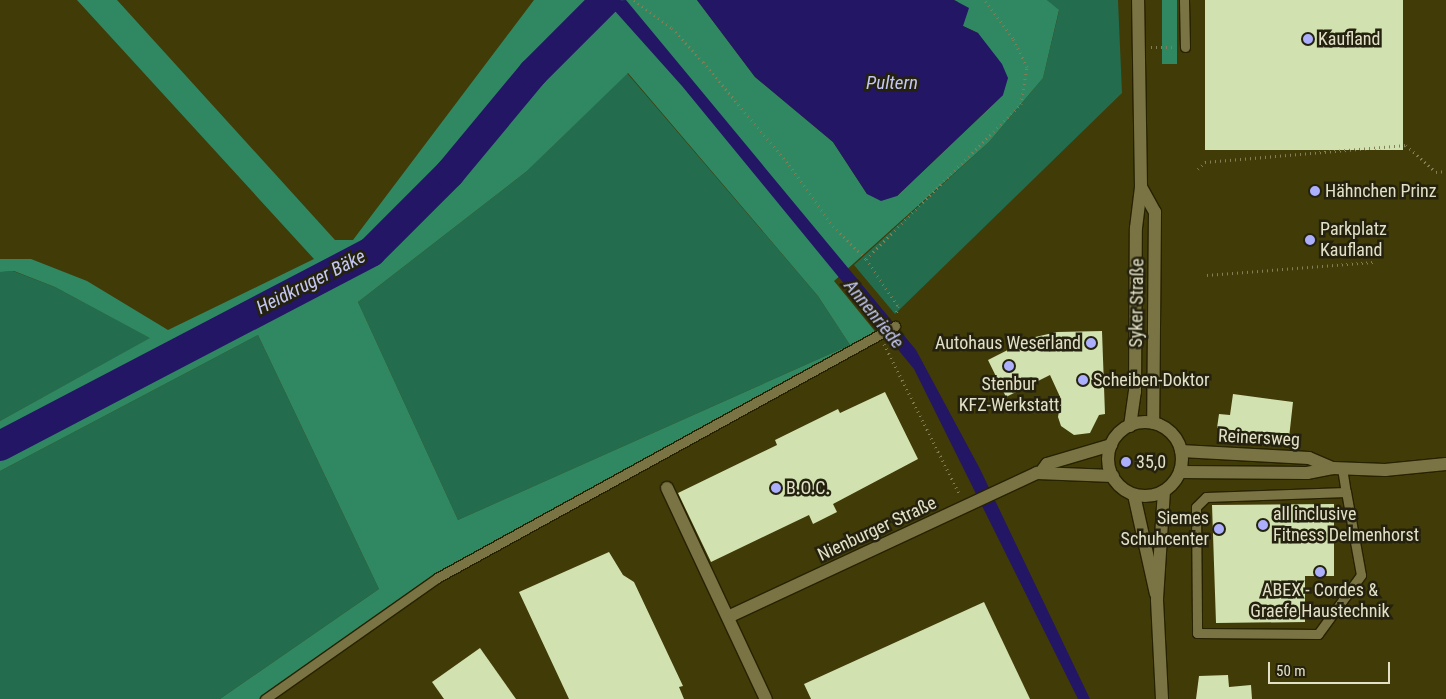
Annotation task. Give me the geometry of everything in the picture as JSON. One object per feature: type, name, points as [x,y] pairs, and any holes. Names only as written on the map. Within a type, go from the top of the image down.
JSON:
[{"type":"main road","name":"Syker Straße","points":[[1130,426],[1135,392],[1136,228],[1141,187],[1138,0]]},
{"type":"main road","name":"Syker Straße","points":[[1141,187],[1155,212],[1154,423]]},
{"type":"main road","points":[[1157,599],[1134,495],[1113,476],[1109,456],[1111,445],[1130,426],[1154,423],[1171,433],[1181,451],[1180,472],[1164,491],[1157,599],[1162,699]]},
{"type":"main road","name":"Nienburger Straße","points":[[728,617],[1040,472],[1047,464],[1111,445]]},
{"type":"main road","name":"Reinersweg","points":[[1181,451],[1309,458],[1338,468]]},
{"type":"main road","name":"Reinersweg","points":[[1180,472],[1307,473],[1338,468],[1385,470],[1446,464]]},
{"type":"main road","name":"Nienburger Straße","points":[[1040,472],[1113,476]]},
{"type":"main road","points":[[667,488],[766,699]]},
{"type":"main road","points":[[1134,495],[1164,491]]},
{"type":"lane","points":[[1184,0],[1186,47]]},
{"type":"lane","points":[[265,699],[437,578],[882,335],[895,326]]},
{"type":"lane","points":[[1338,468],[1346,492],[1361,575],[1318,634],[1197,633],[1196,507],[1206,497],[1346,492]]},
{"type":"path","points":[[634,0],[672,28],[703,62],[789,164],[833,226],[866,259],[898,306],[895,326]]},
{"type":"path","points":[[866,259],[1021,104],[1027,67],[1014,38],[985,0]]},
{"type":"path","points":[[1139,47],[1186,47]]},
{"type":"path","points":[[1198,169],[1205,162],[1406,145],[1436,172],[1446,171]]},
{"type":"path","points":[[1207,275],[1373,262]]},
{"type":"path","points":[[882,335],[971,504]]},
{"type":"green space","points":[[77,0],[117,0],[335,240],[353,240],[534,0],[697,0],[755,77],[833,142],[867,194],[897,196],[1003,95],[978,33],[963,26],[958,2],[954,0],[1047,0],[1059,10],[1043,78],[989,142],[834,281],[878,335],[449,568],[261,699],[220,699],[379,589],[258,335],[0,471],[0,450],[346,269],[343,263],[0,444],[0,421],[150,338],[55,287],[14,271],[0,272],[0,259],[31,259],[87,281],[168,330],[314,259]],"holes":[[[628,73],[818,296],[850,345],[458,520],[358,302],[527,171]]]},
{"type":"green space","points":[[1047,0],[1118,0],[1122,93],[895,314],[854,265],[989,142],[1043,78],[1059,11]]},
{"type":"green space","points":[[1162,0],[1177,0],[1177,64],[1162,64]]},
{"type":"green space","points":[[627,73],[818,296],[850,345],[458,520],[358,302],[527,171]]},
{"type":"green space","points":[[13,271],[55,287],[151,338],[0,421],[0,272]]},
{"type":"green space","points":[[258,335],[379,589],[220,699],[0,699],[0,471]]},
{"type":"water","name":"Annenriede","points":[[626,0],[916,350],[980,469],[1090,699],[1078,699],[914,369],[682,86],[606,1]]},
{"type":"water","name":"Pultern","points":[[697,0],[954,0],[969,8],[963,26],[978,33],[1002,64],[1008,78],[1003,95],[897,196],[881,201],[867,194],[833,142],[755,77]]},
{"type":"building","points":[[1205,0],[1403,0],[1403,150],[1205,150]]},
{"type":"building","points":[[1102,331],[1105,414],[1099,415],[1090,433],[1074,435],[1061,426],[1058,417],[1061,399],[1050,375],[1006,397],[988,360],[1031,338],[1057,332]]},
{"type":"building","name":"B.O.C.","points":[[885,392],[918,459],[833,504],[837,512],[813,524],[809,515],[711,562],[678,493],[777,445],[775,440],[838,409],[840,413]]},
{"type":"building","points":[[1233,394],[1293,402],[1289,438],[1217,428],[1219,414],[1230,415]]},
{"type":"building","points":[[1334,504],[1334,576],[1305,576],[1305,622],[1216,623],[1212,505]]},
{"type":"building","points":[[609,552],[623,575],[634,582],[683,686],[679,687],[684,699],[569,699],[519,592]]},
{"type":"building","points":[[984,602],[1030,699],[811,699],[804,684]]},
{"type":"building","points":[[480,648],[516,699],[444,699],[432,682]]},
{"type":"building","points":[[1228,675],[1229,687],[1251,685],[1252,699],[1196,699],[1199,676]]},
{"type":"waterway","name":"Heidkruger Bäke","points":[[0,446],[371,252],[450,173],[533,73],[606,0]]},
{"type":"place","name":"Kaufland","points":[[1308,39]]},
{"type":"place","name":"Hähnchen Prinz","points":[[1315,191]]},
{"type":"place","name":"Parkplatz Kaufland","points":[[1310,240]]},
{"type":"place","name":"Autohaus Weserland","points":[[1091,343]]},
{"type":"place","name":"Stenbur KFZ-Werkstatt","points":[[1009,366]]},
{"type":"place","name":"Scheiben-Doktor","points":[[1083,380]]},
{"type":"place","name":"35,0","points":[[1126,462]]},
{"type":"place","name":"B.O.C.","points":[[776,488]]},
{"type":"place","name":"all inclusive Fitness Delmenhorst","points":[[1263,525]]},
{"type":"place","name":"Siemes Schuhcenter","points":[[1219,529]]},
{"type":"place","name":"ABEX - Cordes & Graefe Haustechnik","points":[[1320,572]]}]
